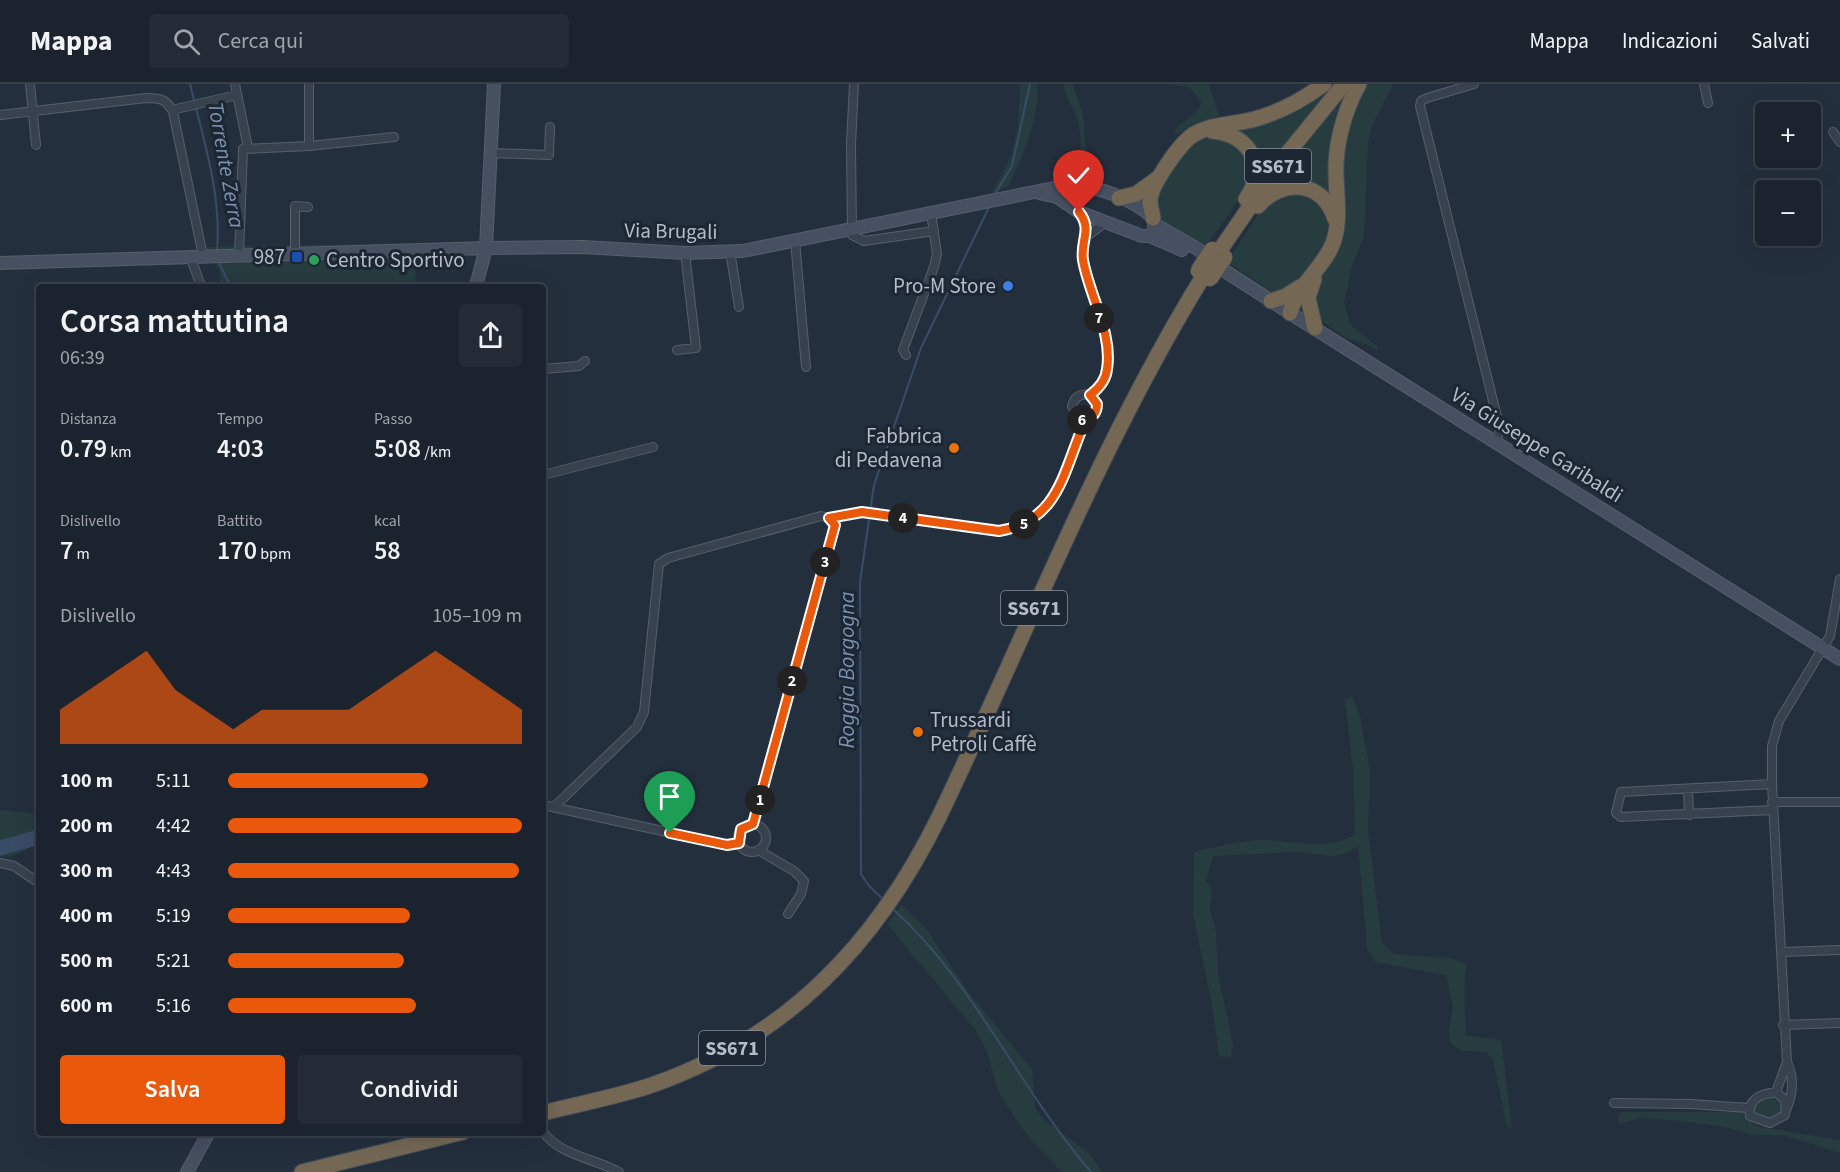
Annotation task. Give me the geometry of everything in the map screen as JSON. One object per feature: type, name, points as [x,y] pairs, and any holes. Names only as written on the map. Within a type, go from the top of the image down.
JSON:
[{"type":"highway","points":[[1119,198],[1146,188],[1162,173],[1191,136],[1203,130],[1278,111],[1307,97],[1324,84]]},
{"type":"highway","name":"SS671","points":[[546,1112],[648,1086],[727,1051],[769,1025],[811,992],[857,946],[881,917],[906,880],[944,807],[1113,439],[1166,337],[1282,160],[1344,84]]},
{"type":"highway","points":[[1290,313],[1293,300],[1305,292],[1333,243],[1336,225],[1336,162],[1340,135],[1359,84]]},
{"type":"highway","points":[[1203,130],[1230,133],[1242,141],[1250,151],[1255,163],[1252,190],[1212,264]]},
{"type":"highway","points":[[1153,226],[1150,200],[1162,173]]},
{"type":"highway","points":[[1212,264],[1258,206],[1282,187],[1297,186],[1312,191],[1329,205],[1336,225]]},
{"type":"highway","points":[[1271,301],[1305,292]]},
{"type":"highway","points":[[1305,292],[1314,328]]},
{"type":"highway","points":[[302,1172],[447,1136]]},
{"type":"street","points":[[30,84],[36,146]]},
{"type":"street","points":[[235,84],[248,148]]},
{"type":"street","points":[[309,84],[309,146]]},
{"type":"street","points":[[477,284],[486,248],[495,84]]},
{"type":"street","points":[[854,84],[851,144],[852,236],[864,241],[934,231]]},
{"type":"street","points":[[1474,84],[1421,101],[1420,106],[1500,429],[1496,443]]},
{"type":"street","points":[[1704,84],[1708,103]]},
{"type":"street","points":[[172,111],[237,95]]},
{"type":"street","points":[[0,115],[146,98],[161,98],[167,102],[172,111],[200,256],[201,284]]},
{"type":"street","points":[[491,153],[549,155],[550,127]]},
{"type":"street","points":[[1840,136],[1833,132],[1840,142]]},
{"type":"street","points":[[239,255],[243,149],[309,146],[394,136]]},
{"type":"street","points":[[1063,201],[1063,193],[1069,185]]},
{"type":"street","name":"Via Giuseppe Garibaldi","points":[[979,203],[1069,185],[1080,186],[1119,198],[1144,210],[1153,226],[1199,250],[1212,264],[1840,659]]},
{"type":"street","name":"Via Giuseppe Garibaldi","points":[[1035,192],[1051,195],[1079,212],[1142,236],[1153,226]]},
{"type":"street","name":"Via Brugali","points":[[0,262],[486,248],[583,247],[686,253],[730,251],[979,203]]},
{"type":"street","points":[[295,253],[295,206],[308,207]]},
{"type":"street","points":[[1079,212],[1087,226],[1083,259],[1108,357],[1102,383],[1090,395],[1078,396],[1073,402],[1073,410],[1082,418],[1090,418],[1095,412],[1097,404],[1090,395]]},
{"type":"street","points":[[906,356],[903,350],[937,254],[931,213]]},
{"type":"street","points":[[1087,236],[1106,222]]},
{"type":"street","points":[[795,240],[806,367]]},
{"type":"street","points":[[730,251],[739,307]]},
{"type":"street","points":[[676,350],[696,348],[686,253]]},
{"type":"street","points":[[546,369],[579,366],[585,361]]},
{"type":"street","points":[[554,807],[637,727],[644,712],[658,564],[668,558],[821,516],[829,518],[862,512],[999,531],[1018,528],[1038,517],[1052,502],[1081,431],[1082,418]]},
{"type":"street","points":[[546,474],[653,447]]},
{"type":"street","points":[[753,824],[835,525],[829,518]]},
{"type":"street","points":[[1787,1108],[1786,1101],[1776,1092],[1761,1094],[1754,1099],[1749,1108],[1750,1116],[1770,1123],[1785,1115],[1792,1091],[1791,1070],[1787,1062],[1783,1025],[1772,746],[1779,721],[1830,636],[1840,579]]},
{"type":"street","points":[[1772,784],[1621,792],[1616,811],[1621,817],[1689,815],[1840,802]]},
{"type":"street","points":[[1688,789],[1689,815]]},
{"type":"street","points":[[546,806],[727,845],[739,843]]},
{"type":"street","points":[[739,843],[741,829],[753,824],[763,829],[766,836],[764,844],[758,850]]},
{"type":"street","points":[[739,843],[747,851],[758,850],[794,871],[804,881],[801,894],[788,914]]},
{"type":"street","points":[[0,863],[14,866],[36,881]]},
{"type":"street","points":[[1781,952],[1840,950]]},
{"type":"street","points":[[1783,1025],[1840,1023]]},
{"type":"street","points":[[1776,1092],[1787,1062]]},
{"type":"street","points":[[1614,1103],[1690,1104],[1749,1108]]},
{"type":"street","points":[[188,1172],[207,1136]]},
{"type":"street","points":[[546,1136],[562,1149],[619,1172]]},
{"type":"green space","points":[[1020,84],[1037,84],[1033,124],[1009,186],[991,194],[1012,154],[1018,125]]},
{"type":"green space","points":[[1064,84],[1073,84],[1083,115],[1087,166],[1085,174],[1078,176],[1079,126]]},
{"type":"green space","points":[[1165,84],[1209,84],[1219,116],[1178,134],[1174,133],[1179,125],[1200,108],[1202,103],[1189,87]]},
{"type":"green space","points":[[1335,84],[1262,177],[1232,130],[1312,98]]},
{"type":"green space","points":[[1352,84],[1329,198],[1272,186]]},
{"type":"green space","points":[[1365,84],[1393,84],[1372,126],[1368,142],[1364,236],[1352,266],[1344,302],[1350,324],[1379,348],[1377,350],[1343,336],[1316,315],[1314,286],[1339,248],[1344,234],[1341,165],[1351,118]]},
{"type":"green space","points":[[1206,135],[1216,136],[1244,150],[1247,163],[1246,177],[1236,203],[1203,250],[1158,220],[1154,210],[1160,184],[1184,150]]},
{"type":"green space","points":[[1297,191],[1319,201],[1327,213],[1330,226],[1327,239],[1313,265],[1293,287],[1283,294],[1272,292],[1227,262],[1269,198]]},
{"type":"green space","name":"Centro Sportivo","points":[[414,243],[416,284],[220,284],[220,272],[206,247]]},
{"type":"green space","points":[[1352,696],[1360,716],[1370,770],[1368,830],[1382,943],[1394,954],[1449,958],[1467,964],[1464,990],[1465,1035],[1501,1040],[1512,1128],[1507,1126],[1493,1060],[1487,1052],[1462,1051],[1450,1043],[1449,1030],[1453,1007],[1446,975],[1375,962],[1367,948],[1358,846],[1346,853],[1331,856],[1299,852],[1213,856],[1206,881],[1212,891],[1210,910],[1216,932],[1218,974],[1233,1045],[1231,1058],[1219,1056],[1212,1004],[1193,915],[1194,852],[1255,840],[1310,844],[1333,843],[1355,834],[1353,770],[1345,700]]},
{"type":"green space","points":[[0,810],[36,814],[36,844],[13,856],[0,857]]},
{"type":"green space","points":[[902,905],[925,927],[969,993],[1032,1069],[1035,1107],[1044,1120],[1089,1153],[1102,1172],[1062,1172],[1031,1140],[998,1090],[986,1049],[977,1032],[887,924]]},
{"type":"green space","points":[[1773,1097],[1783,1102],[1780,1113],[1768,1117],[1756,1115],[1753,1110],[1757,1100]]},
{"type":"green space","points":[[1621,1112],[1742,1112],[1755,1126],[1840,1140],[1840,1153],[1783,1135],[1756,1135],[1725,1127],[1681,1121],[1642,1118],[1619,1124],[1618,1117]]},
{"type":"waterway","name":"Torrente Zerra","points":[[190,84],[214,188],[217,209],[217,251]]},
{"type":"waterway","name":"Roggia Borgogna","points":[[995,194],[1012,166],[1030,84]]},
{"type":"waterway","name":"Roggia Borgogna","points":[[885,901],[869,886],[861,874],[860,582],[874,485],[921,348],[990,205]]},
{"type":"waterway","name":"Torrente Zerra","points":[[219,262],[229,284]]},
{"type":"waterway","name":"Torrente Zerra","points":[[0,848],[36,838]]},
{"type":"waterway","name":"Roggia Borgogna","points":[[893,909],[922,938],[973,1003],[1041,1106],[1091,1172]]},
{"type":"place","name":"987","points":[[297,257]]},
{"type":"place","name":"Centro Sportivo","points":[[314,260]]},
{"type":"place","name":"Pro-M Store","points":[[1008,286]]},
{"type":"place","name":"Fabbrica di Pedavena","points":[[954,448]]},
{"type":"place","name":"Trussardi Petroli Caffè","points":[[918,732]]},
{"type":"route","points":[[670,833],[733,845],[739,843],[738,837],[741,829],[753,824],[835,525],[829,518],[862,512],[999,531],[1018,528],[1038,517],[1052,502],[1081,431],[1082,418],[1090,418],[1097,408],[1096,400],[1090,395],[1100,386],[1107,369],[1108,357],[1105,341],[1083,259],[1087,226],[1079,212]]}]
